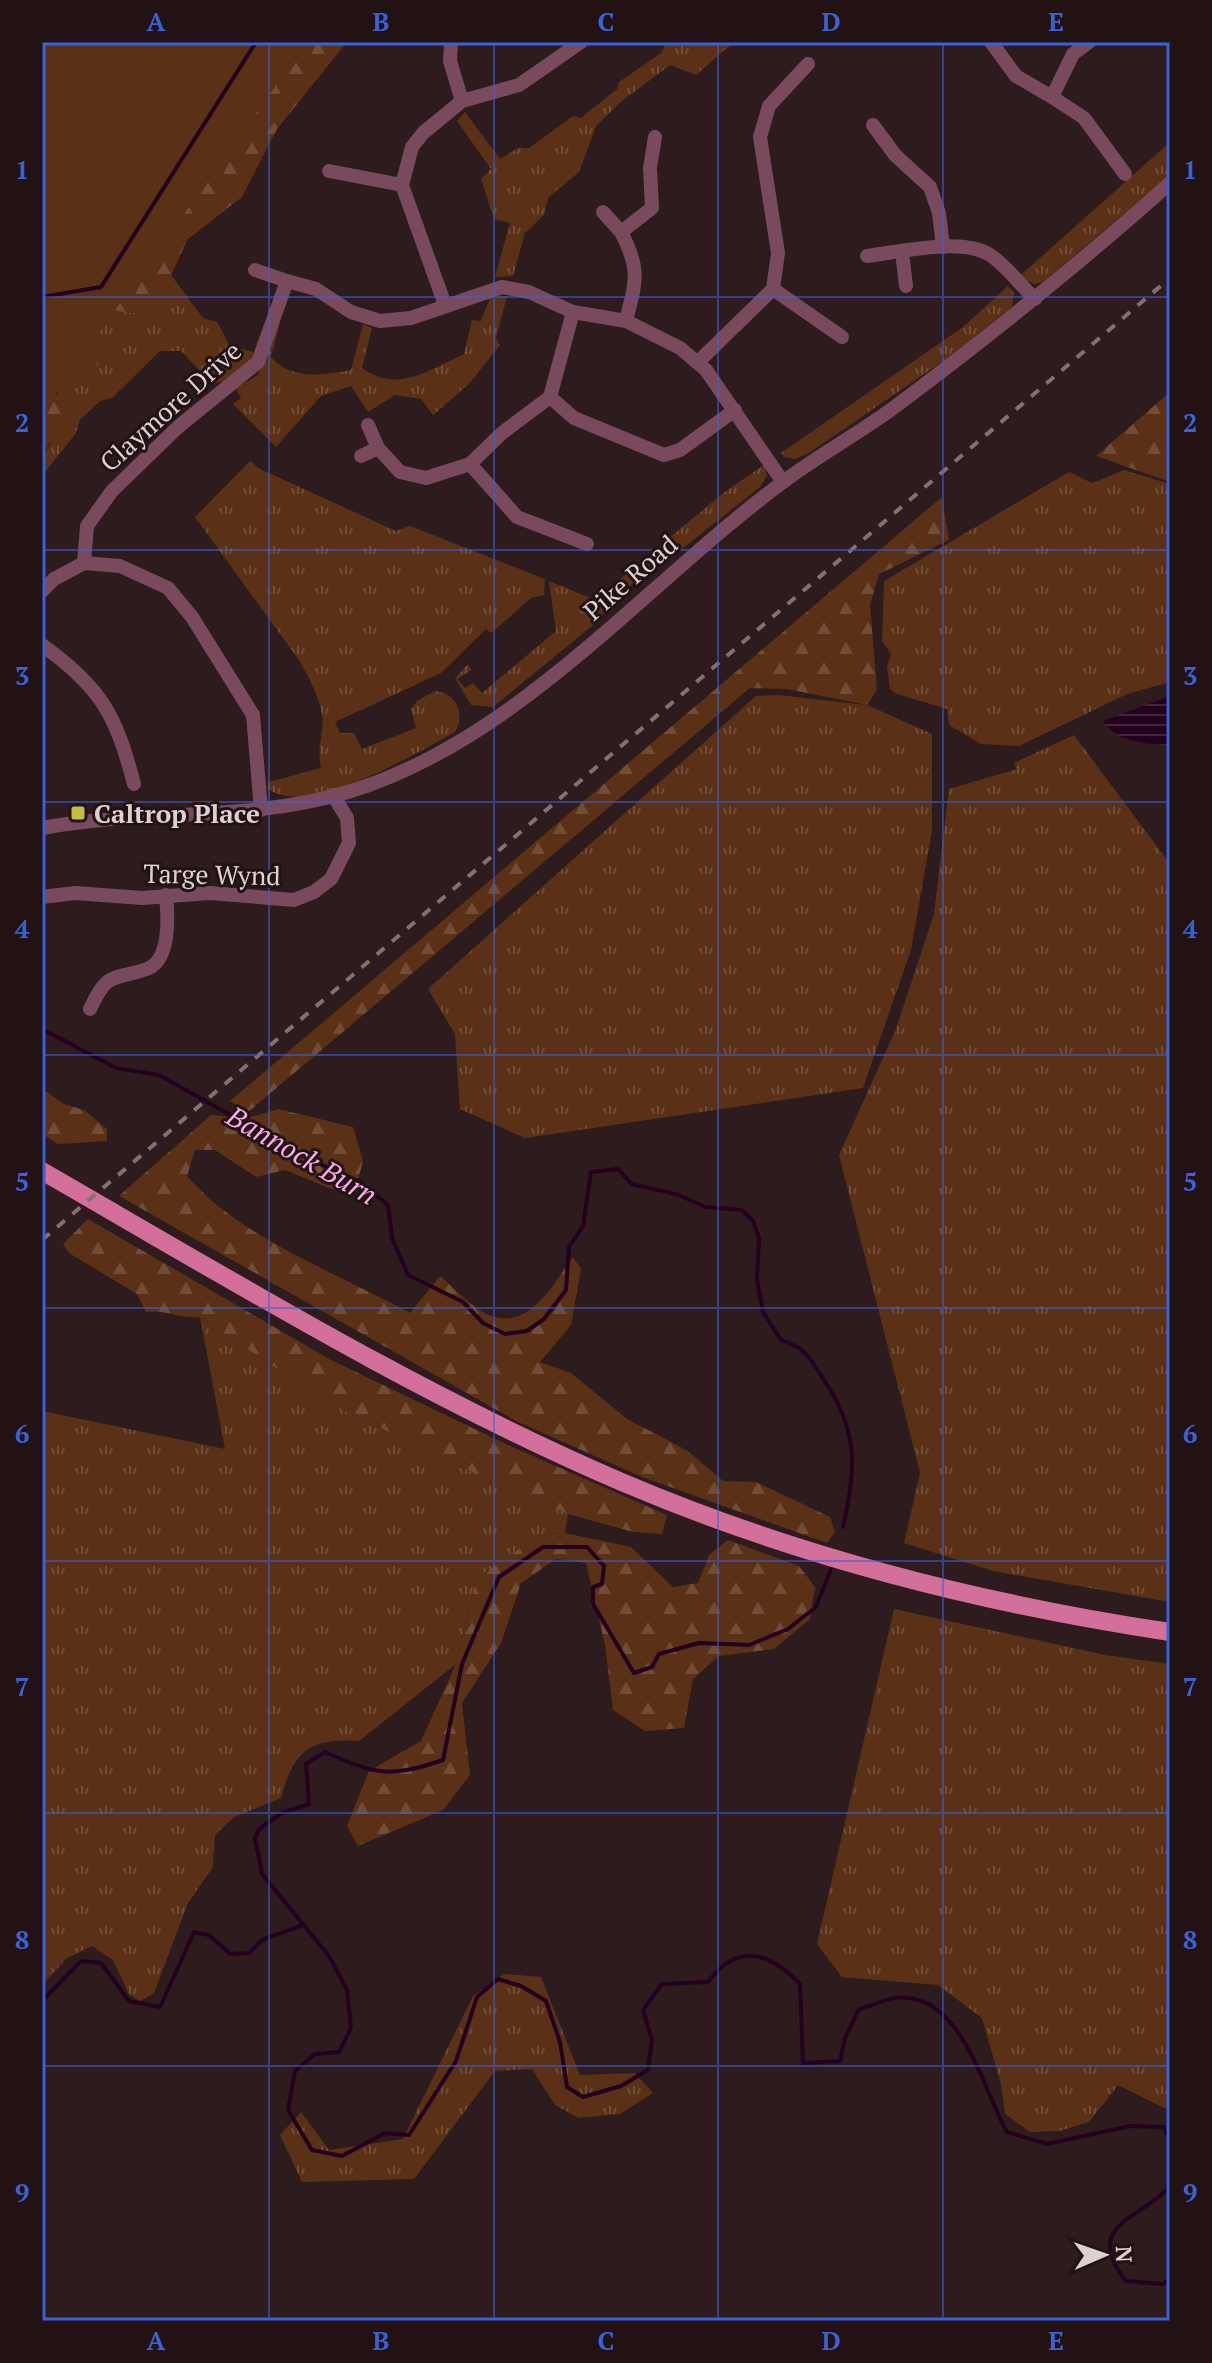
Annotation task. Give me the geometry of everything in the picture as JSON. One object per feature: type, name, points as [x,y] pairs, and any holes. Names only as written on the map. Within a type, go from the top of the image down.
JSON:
[{"type":"main road","points":[[47,1174],[341,1344],[515,1434],[626,1484],[766,1537],[852,1564],[1054,1613],[1170,1632]]},
{"type":"street","points":[[451,42],[450,61],[462,101]]},
{"type":"street","points":[[445,305],[402,185],[412,147],[423,133],[462,101],[519,85],[581,42]]},
{"type":"street","points":[[991,42],[1016,76],[1084,118],[1125,174]]},
{"type":"street","points":[[1052,97],[1073,54],[1089,42]]},
{"type":"street","points":[[698,362],[773,289],[778,253],[760,137],[769,106],[808,64]]},
{"type":"street","points":[[873,125],[895,155],[930,187],[939,213],[943,247]]},
{"type":"street","points":[[621,232],[652,208],[650,168],[655,137]]},
{"type":"street","points":[[329,171],[402,185]]},
{"type":"street","name":"Pike Road","points":[[42,828],[100,819],[261,810],[333,795],[430,760],[539,686],[783,482],[897,406],[1079,264],[1170,183]]},
{"type":"street","points":[[603,212],[621,232],[635,259],[637,274],[626,321]]},
{"type":"street","points":[[867,256],[943,247],[974,248],[990,254],[1035,299]]},
{"type":"street","points":[[902,252],[906,286]]},
{"type":"street","points":[[255,270],[316,289],[367,320],[411,318],[502,287],[529,292],[573,312],[626,321],[680,348],[698,362],[735,410],[783,482]]},
{"type":"street","name":"Claymore Drive","points":[[84,563],[87,526],[112,491],[178,427],[258,362],[287,281]]},
{"type":"street","points":[[773,289],[842,337]]},
{"type":"street","points":[[368,425],[378,448],[400,472],[426,478],[470,464],[502,433],[550,397],[573,312]]},
{"type":"street","points":[[550,397],[574,418],[664,455],[680,450],[735,410]]},
{"type":"street","points":[[361,456],[378,448]]},
{"type":"street","points":[[470,464],[517,517],[587,544]]},
{"type":"street","points":[[42,591],[54,579],[84,563],[120,566],[148,576],[168,588],[182,603],[253,715],[261,810]]},
{"type":"street","points":[[42,645],[74,668],[110,711],[120,732],[134,784]]},
{"type":"street","name":"Targe Wynd","points":[[42,897],[75,893],[142,898],[210,893],[294,900],[314,892],[331,879],[349,843],[347,818],[333,795]]},
{"type":"street","points":[[90,1009],[99,990],[111,978],[149,968],[160,956],[168,920],[166,895]]},
{"type":"green space","points":[[42,42],[347,42],[277,129],[242,197],[187,240],[171,276],[145,314],[105,310],[85,337],[97,339],[94,348],[110,347],[111,355],[79,379],[70,373],[59,377],[56,395],[70,401],[69,411],[42,456]]},
{"type":"green space","points":[[42,42],[286,42],[275,87],[42,412]]},
{"type":"green space","points":[[667,42],[734,42],[696,75],[670,65],[622,101],[596,126],[579,172],[548,198],[544,215],[525,233],[513,276],[495,277],[510,223],[494,219],[481,179],[491,169],[457,121],[465,112],[500,159],[518,148],[529,148],[573,116],[581,118],[617,89],[619,82],[661,53]]},
{"type":"green space","points":[[1170,142],[1170,175],[1043,282],[1034,284],[1024,279],[1022,274]]},
{"type":"green space","points":[[171,275],[203,318],[217,322],[230,346],[254,352],[248,363],[238,373],[213,384],[181,351],[160,351],[112,398],[100,401],[80,420],[76,433],[42,476],[42,456],[50,445],[59,377],[70,373],[93,348],[84,337],[105,310],[145,314]]},
{"type":"green space","points":[[1008,286],[1014,293],[1012,307],[949,357],[809,453],[795,459],[784,457],[781,453],[963,327]]},
{"type":"green space","points":[[507,296],[496,338],[500,345],[469,384],[433,415],[421,399],[395,395],[368,412],[351,386],[321,396],[276,447],[233,404],[241,398],[236,388],[258,375],[275,326],[280,323],[271,357],[288,370],[318,374],[351,370],[363,324],[372,328],[362,368],[375,376],[401,379],[413,377],[464,354],[472,320],[481,321],[490,298]]},
{"type":"green space","points":[[1170,392],[1170,482],[1096,456]]},
{"type":"green space","points":[[250,461],[260,469],[396,531],[410,526],[545,579],[544,595],[531,598],[491,633],[486,629],[441,673],[335,722],[340,733],[354,733],[362,749],[416,728],[411,709],[417,701],[435,691],[449,696],[457,706],[459,718],[455,732],[361,780],[307,796],[284,796],[267,788],[269,782],[321,768],[319,752],[323,720],[316,693],[299,660],[195,517]]},
{"type":"green space","points":[[765,464],[767,476],[760,487],[663,564],[632,584],[593,625],[493,707],[471,705],[455,678],[468,664],[471,670],[458,679],[465,688],[473,683],[482,693],[556,631],[549,581],[595,600],[722,494]]},
{"type":"green space","points":[[1124,470],[1170,484],[1170,682],[1127,694],[1019,746],[981,744],[949,725],[947,709],[897,694],[890,689],[887,667],[891,654],[882,641],[884,581],[1069,472],[1092,483]]},
{"type":"green space","points":[[942,497],[949,540],[879,574],[870,605],[877,690],[867,705],[787,689],[750,688],[247,1113],[230,1101]]},
{"type":"green space","points":[[778,695],[867,705],[932,734],[932,830],[911,950],[863,1088],[525,1138],[460,1109],[455,1034],[428,989],[756,696]]},
{"type":"green space","points":[[1074,735],[1170,864],[1170,1602],[993,1571],[904,1543],[920,1473],[839,1155],[896,1029],[934,914],[949,789],[1017,769],[1014,763]]},
{"type":"green space","points":[[42,1089],[64,1104],[84,1110],[107,1129],[107,1141],[58,1144],[42,1134]]},
{"type":"green space","points":[[278,1109],[353,1127],[363,1161],[355,1191],[334,1190],[285,1170],[256,1177],[215,1150],[195,1150],[187,1176],[234,1218],[262,1236],[410,1313],[440,1276],[483,1312],[503,1318],[516,1317],[539,1302],[573,1257],[581,1269],[571,1325],[540,1362],[571,1373],[627,1419],[688,1451],[723,1481],[756,1482],[830,1517],[835,1532],[827,1543],[642,1477],[518,1422],[119,1196],[211,1115],[248,1118]]},
{"type":"green space","points":[[88,1219],[331,1360],[506,1444],[667,1515],[662,1534],[633,1532],[568,1514],[488,1480],[325,1401],[200,1317],[146,1312],[137,1294],[69,1253],[63,1244]]},
{"type":"green space","points":[[200,1317],[325,1401],[488,1480],[568,1514],[565,1533],[540,1534],[476,1579],[456,1664],[359,1741],[328,1742],[306,1751],[291,1769],[281,1798],[234,1817],[215,1835],[213,1867],[188,1903],[154,1993],[140,2001],[129,1994],[113,1960],[92,1946],[67,1958],[42,1985],[42,1411],[225,1449]]},
{"type":"green space","points":[[565,1533],[631,1547],[673,1587],[698,1583],[709,1555],[728,1540],[799,1566],[815,1587],[810,1619],[774,1649],[719,1656],[693,1679],[684,1728],[645,1731],[613,1710],[605,1645],[586,1563],[556,1559],[521,1583],[501,1643],[462,1703],[470,1775],[443,1810],[358,1846],[347,1826],[369,1771],[421,1741],[456,1664],[476,1579],[540,1534]]},
{"type":"green space","points":[[894,1609],[1105,1655],[1170,1664],[1170,2111],[1118,2085],[1089,2122],[1060,2131],[1030,2132],[1005,2114],[1001,2084],[982,2018],[938,1985],[842,1977],[817,1944]]},
{"type":"green space","points":[[504,1974],[541,1977],[580,2075],[635,2073],[653,2093],[620,2114],[579,2118],[555,2105],[532,2069],[495,2071],[414,2179],[302,2182],[280,2135],[301,2112],[329,2150],[403,2139],[473,1996]]},
{"type":"shaded area","points":[[1170,696],[1170,745],[1124,738],[1103,721]]},
{"type":"waterway","points":[[42,297],[101,287],[256,42]]},
{"type":"waterway","name":"Bannock Burn","points":[[42,1029],[116,1068],[159,1075],[307,1158],[360,1182],[388,1205],[392,1238],[408,1275],[463,1302],[483,1323],[505,1334],[527,1331],[544,1319],[566,1290],[569,1247],[583,1226],[591,1172],[618,1169],[632,1184],[679,1195],[705,1207],[742,1210],[753,1221],[759,1238],[757,1280],[763,1312],[781,1340],[797,1347],[811,1360],[844,1417],[852,1451],[852,1468],[843,1527]]},
{"type":"waterway","name":"Bannock Burn","points":[[831,1569],[816,1607],[788,1629],[749,1645],[699,1643],[659,1654],[652,1667],[634,1673],[593,1604],[593,1587],[602,1584],[604,1566],[587,1547],[543,1547],[499,1577],[462,1664],[443,1760],[409,1770],[383,1771],[325,1752],[306,1764],[309,1804],[282,1813],[259,1829],[255,1838],[262,1874],[329,1956],[347,1990],[351,2028],[339,2052],[315,2054],[295,2071],[288,2110],[312,2150],[342,2156],[385,2133],[409,2135],[456,2061],[477,1997],[498,1979],[521,1986],[546,2001],[560,2042],[567,2087],[583,2097],[621,2086],[648,2070],[652,2040],[643,2010],[662,1984],[708,1982],[731,1961],[754,1956],[777,1965],[800,1984],[803,2063],[840,2061],[845,2038],[859,2009],[895,1998],[917,1999],[937,2009],[953,2025],[978,2069],[1007,2132],[1047,2144],[1130,2126],[1164,2127],[1170,2141]]},
{"type":"waterway","points":[[42,2001],[81,1961],[101,1963],[129,2001],[160,2007],[194,1932],[209,1935],[230,1954],[249,1953],[262,1940],[303,1925]]},
{"type":"waterway","name":"Bannock Burn","points":[[1170,2186],[1120,2225],[1112,2235],[1110,2247],[1114,2262],[1126,2281],[1163,2284],[1170,2279]]},
{"type":"railway","points":[[42,1240],[1170,278]]},
{"type":"place","name":"Caltrop Place","points":[[78,813]]}]
